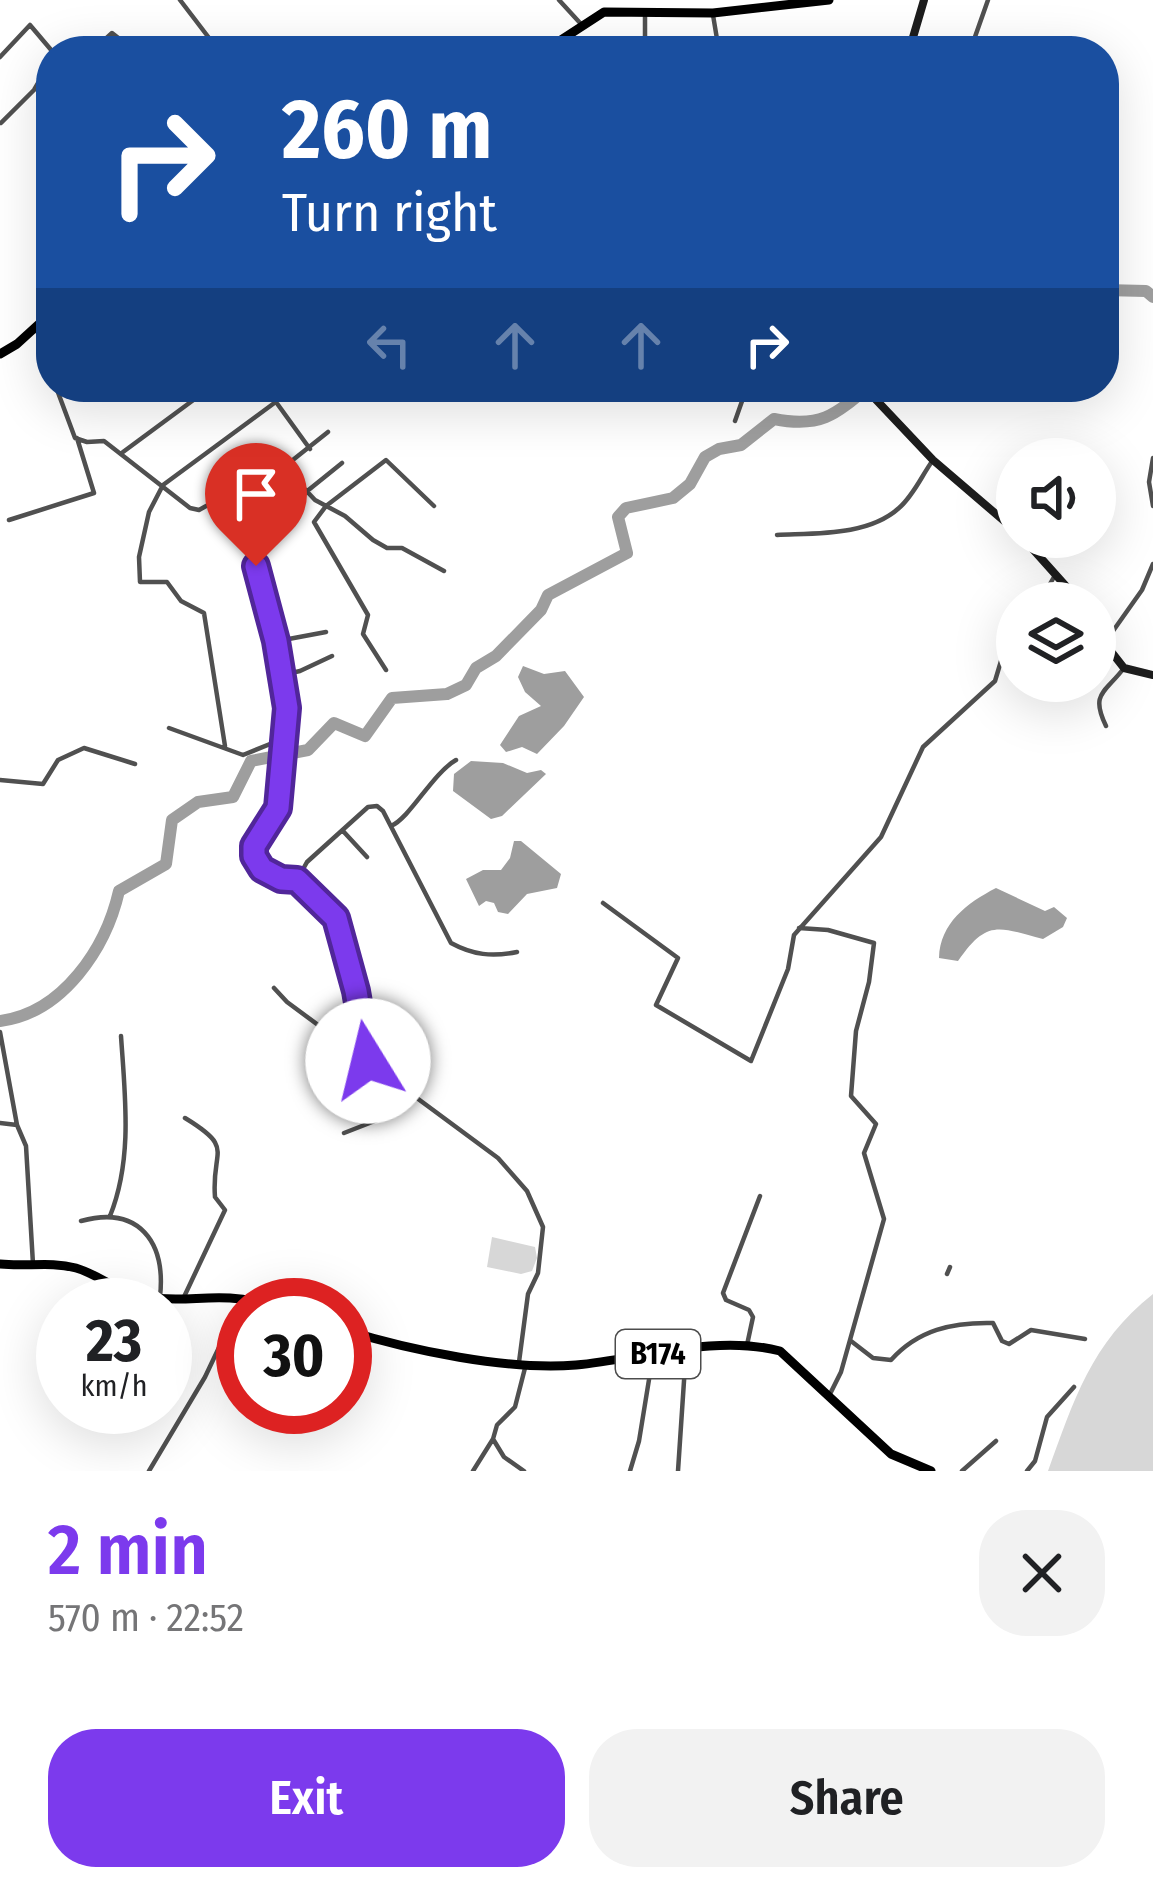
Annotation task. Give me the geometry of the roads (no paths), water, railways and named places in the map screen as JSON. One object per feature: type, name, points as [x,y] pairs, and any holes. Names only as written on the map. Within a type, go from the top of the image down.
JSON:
[{"type":"main road","points":[[565,36],[604,12],[715,13],[829,0]]},
{"type":"main road","points":[[0,354],[36,327]]},
{"type":"main road","points":[[0,1264],[54,1263],[97,1278]]},
{"type":"main road","name":"B174","points":[[372,1336],[463,1358],[569,1366],[747,1346],[780,1351],[891,1454],[931,1471]]},
{"type":"street","points":[[179,0],[207,36]]},
{"type":"street","points":[[559,0],[581,24]]},
{"type":"street","points":[[716,0],[717,36]]},
{"type":"street","points":[[913,36],[924,0]]},
{"type":"street","points":[[975,36],[988,0]]},
{"type":"street","points":[[645,13],[645,36]]},
{"type":"street","points":[[0,57],[30,25],[39,36]]},
{"type":"street","points":[[1,123],[36,87]]},
{"type":"street","points":[[9,520],[94,493],[62,402]]},
{"type":"street","points":[[123,452],[191,402]]},
{"type":"street","points":[[735,421],[742,402]]},
{"type":"street","points":[[878,402],[933,460],[996,515]]},
{"type":"street","points":[[225,746],[204,613],[181,601],[166,582],[140,582],[144,535],[163,485],[276,403],[310,449]]},
{"type":"street","points":[[77,438],[104,440],[190,508],[199,510],[284,467],[328,432]]},
{"type":"street","points":[[1153,458],[1149,482],[1153,506]]},
{"type":"street","points":[[386,670],[363,634],[368,615],[314,526],[326,506],[386,460],[434,506]]},
{"type":"street","points":[[777,535],[838,532],[886,516],[899,508],[933,460]]},
{"type":"street","points":[[306,492],[342,464]]},
{"type":"street","points":[[284,467],[306,492],[387,548],[402,548],[444,571]]},
{"type":"street","points":[[235,490],[276,641],[287,708],[278,808],[254,846],[254,856],[262,869],[281,879],[297,880],[336,918],[368,1061]]},
{"type":"street","points":[[1043,558],[1065,582]]},
{"type":"street","points":[[1116,627],[1142,590],[1153,564]]},
{"type":"street","points":[[1051,582],[1057,572]]},
{"type":"street","points":[[276,641],[326,632]]},
{"type":"street","points":[[282,675],[332,656]]},
{"type":"street","points":[[1116,658],[1124,668],[1153,675]]},
{"type":"street","points":[[1106,726],[1098,699],[1124,668]]},
{"type":"street","points":[[603,903],[678,958],[656,1005],[751,1061],[788,969],[794,935],[881,837],[923,747],[996,678]]},
{"type":"street","points":[[169,728],[243,754],[285,742]]},
{"type":"street","points":[[0,780],[43,784],[58,760],[84,748],[135,764]]},
{"type":"street","points":[[391,826],[404,820],[412,800],[456,760]]},
{"type":"street","points":[[297,880],[307,862],[368,807],[377,806],[451,943],[467,952],[494,957],[517,952]]},
{"type":"street","points":[[343,830],[367,857]]},
{"type":"street","points":[[800,928],[828,930],[874,944],[856,1031],[851,1096],[876,1124],[863,1153],[884,1219],[850,1340],[828,1397]]},
{"type":"street","points":[[274,988],[499,1158],[527,1191],[543,1227],[538,1273],[528,1294],[515,1407],[497,1425],[473,1471]]},
{"type":"street","points":[[0,1032],[17,1125],[26,1146],[33,1264]]},
{"type":"street","points":[[110,1216],[127,1126],[121,1036]]},
{"type":"street","points":[[344,1133],[385,1117],[409,1092]]},
{"type":"street","points":[[185,1118],[211,1133],[218,1143],[215,1197],[225,1210],[192,1282]]},
{"type":"street","points":[[0,1123],[17,1125]]},
{"type":"street","points":[[747,1346],[753,1317],[726,1300],[724,1293],[760,1196]]},
{"type":"street","points":[[81,1221],[110,1216],[136,1223],[160,1258],[160,1278]]},
{"type":"street","points":[[850,1340],[873,1358],[891,1360],[925,1331],[981,1323],[993,1323],[1002,1341],[1009,1344],[1031,1330],[1085,1339]]},
{"type":"street","points":[[678,1471],[686,1351]]},
{"type":"street","points":[[149,1471],[216,1354]]},
{"type":"street","points":[[630,1471],[653,1355]]},
{"type":"street","points":[[1027,1471],[1035,1461],[1047,1417],[1074,1387]]},
{"type":"street","points":[[493,1439],[504,1457],[524,1471]]},
{"type":"street","points":[[962,1471],[996,1441]]},
{"type":"waterway","points":[[1119,290],[1146,291],[1153,297]]},
{"type":"waterway","points":[[0,1021],[23,1015],[62,991],[104,934],[119,891],[166,864],[172,820],[198,802],[233,797],[251,761],[308,750],[334,723],[365,736],[392,698],[447,694],[466,685],[476,668],[496,656],[541,610],[548,595],[627,553],[618,517],[626,508],[673,498],[690,484],[705,457],[741,445],[774,419],[815,420],[850,402]]}]
